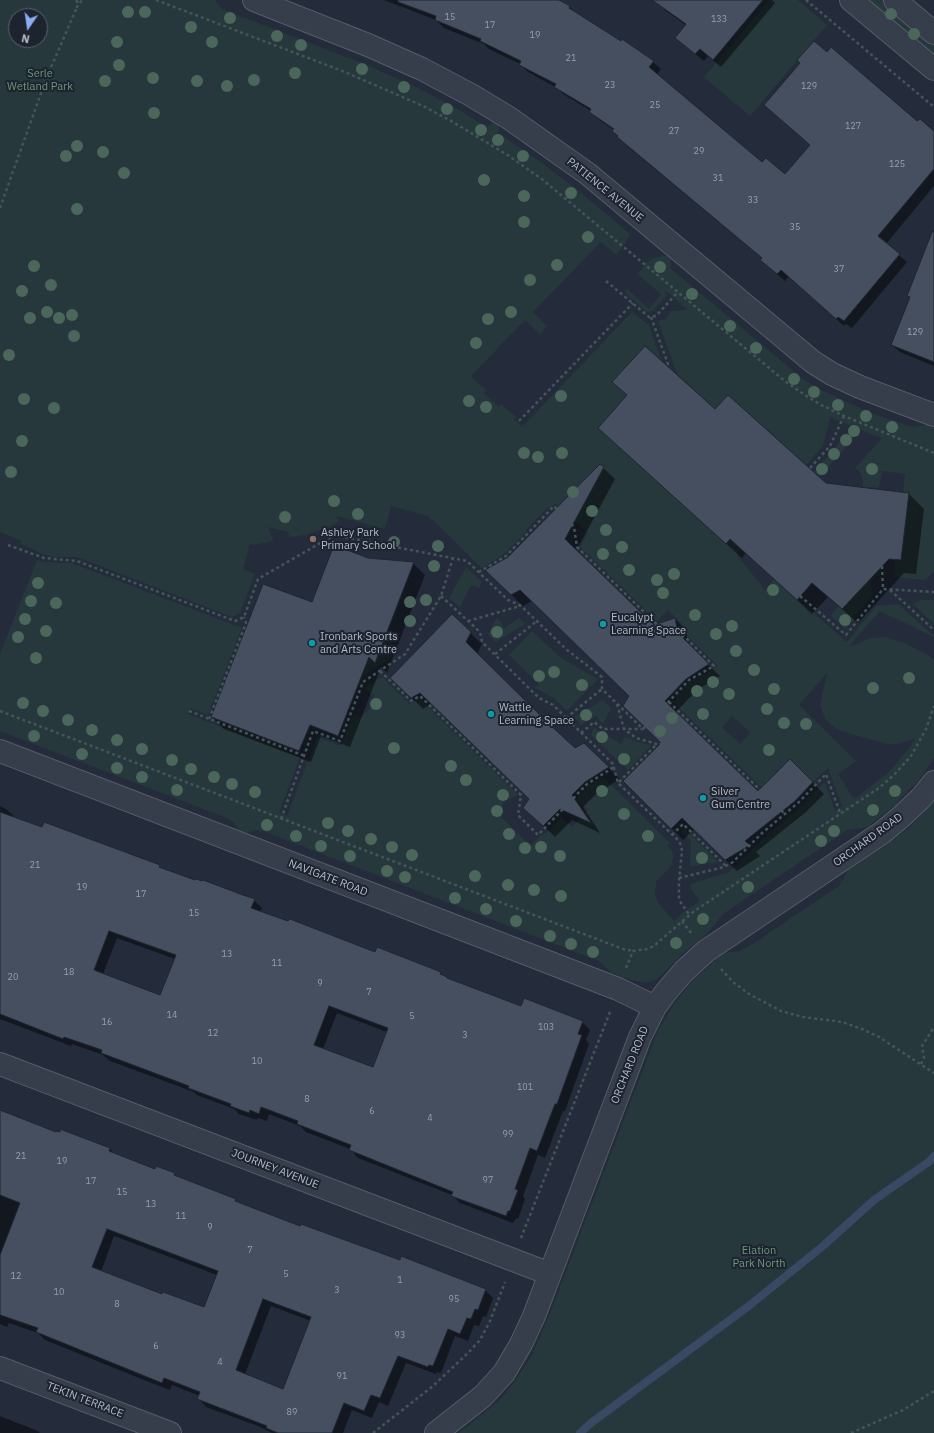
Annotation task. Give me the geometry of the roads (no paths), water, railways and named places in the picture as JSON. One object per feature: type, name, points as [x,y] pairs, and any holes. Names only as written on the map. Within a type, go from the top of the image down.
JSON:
[{"type":"street","name":"PATIENCE AVENUE","points":[[254,0],[368,45],[422,69],[471,95],[509,118],[588,174],[813,362],[832,374],[860,387],[934,415]]},
{"type":"street","points":[[851,0],[934,69]]},
{"type":"street","points":[[895,0],[934,33]]},
{"type":"street","name":"NAVIGATE ROAD","points":[[0,751],[618,989],[655,1008]]},
{"type":"street","name":"ORCHARD ROAD","points":[[436,1433],[483,1396],[504,1373],[521,1344],[534,1316],[640,1037],[655,1008],[675,980],[706,951],[883,832],[921,798],[934,782]]},
{"type":"street","name":"JOURNEY AVENUE","points":[[0,1064],[550,1274]]},
{"type":"street","name":"TEKIN TERRACE","points":[[0,1368],[170,1433]]},
{"type":"waterway","points":[[580,1433],[591,1423],[750,1305],[823,1246],[874,1200],[930,1161],[934,1156]]},
{"type":"place","name":"Ashley Park Primary School","points":[[313,539]]},
{"type":"place","name":"Eucalypt Learning Space","points":[[603,624]]},
{"type":"place","name":"Ironbark Sports and Arts Centre","points":[[312,643]]},
{"type":"place","name":"Wattle Learning Space","points":[[491,714]]},
{"type":"place","name":"Silver Gum Centre","points":[[703,798]]},
{"type":"park label","name":"Serle Wetland Park","points":[[40,80]]},
{"type":"park label","name":"Elation Park North","points":[[759,1257]]}]
